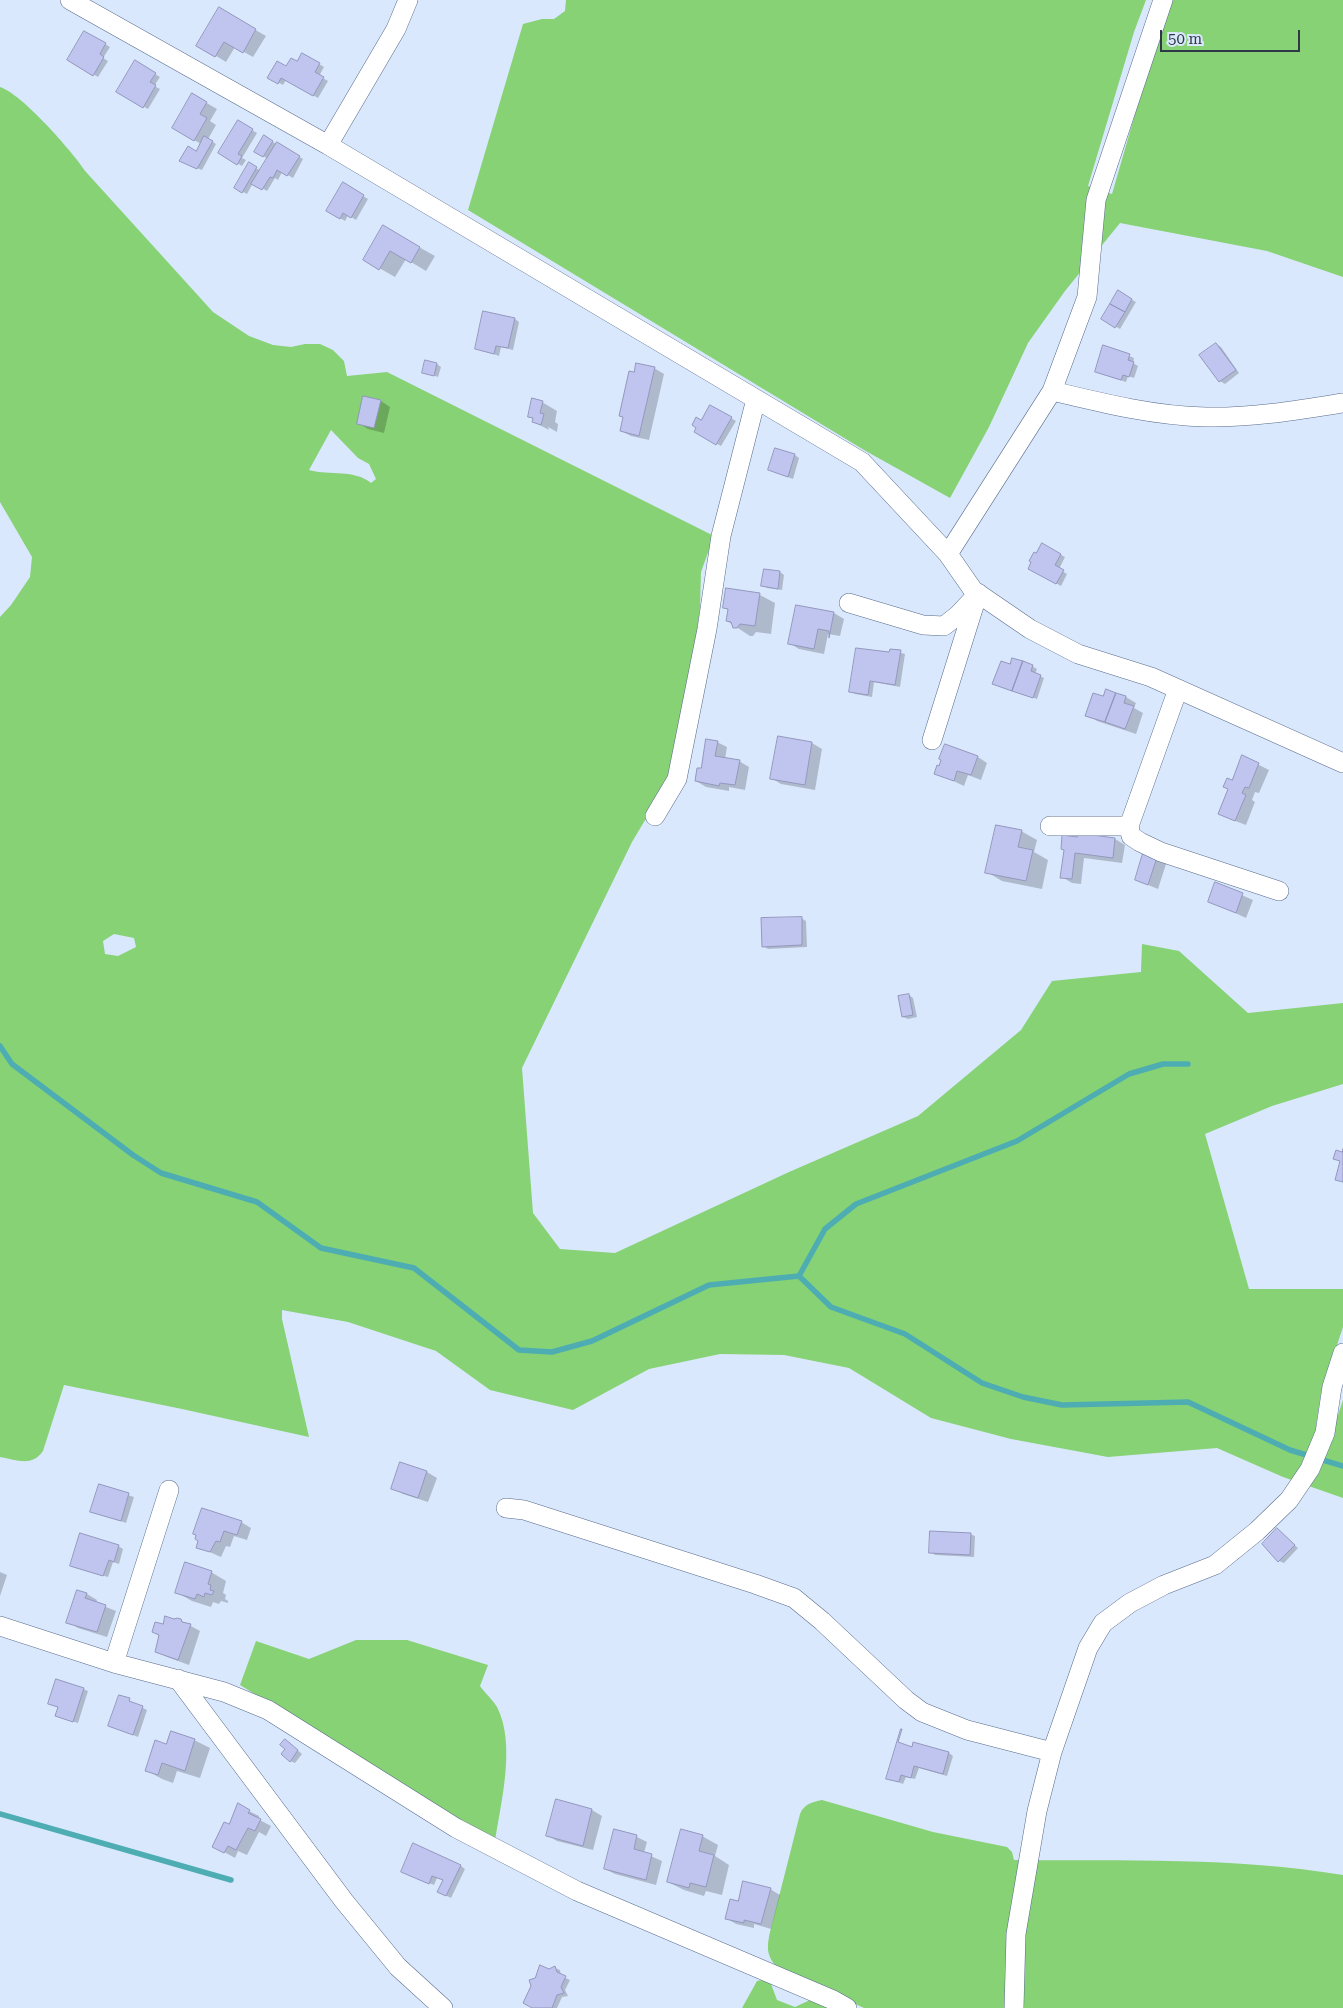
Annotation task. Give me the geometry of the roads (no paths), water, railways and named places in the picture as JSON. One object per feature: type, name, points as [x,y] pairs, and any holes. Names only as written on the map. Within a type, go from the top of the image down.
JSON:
[{"type":"street","points":[[70,0],[328,145],[862,462],[948,554],[974,590],[1030,630],[1078,654],[1151,677],[1343,763]]},
{"type":"street","points":[[328,145],[396,29],[408,0]]},
{"type":"street","points":[[948,554],[1052,391],[1087,297],[1096,200],[1163,0]]},
{"type":"street","points":[[1052,391],[1090,400],[1176,415],[1206,417],[1300,410],[1343,402]]},
{"type":"street","points":[[656,816],[677,779],[707,630],[721,536],[756,399]]},
{"type":"street","points":[[849,603],[923,625],[944,626],[958,616],[978,593]]},
{"type":"street","points":[[932,740],[978,593]]},
{"type":"street","points":[[1178,689],[1129,826],[1131,836],[1161,852],[1279,891]]},
{"type":"street","points":[[1050,826],[1129,826]]},
{"type":"street","points":[[1014,2008],[1016,1934],[1037,1811],[1052,1752],[1088,1648],[1103,1623],[1130,1603],[1155,1590],[1215,1565],[1257,1532],[1290,1500],[1310,1468],[1325,1433],[1332,1387],[1343,1353]]},
{"type":"street","points":[[114,1663],[170,1490]]},
{"type":"street","points":[[506,1508],[524,1510],[794,1598],[822,1621],[906,1700],[922,1712],[967,1730],[1052,1752]]},
{"type":"street","points":[[0,1626],[114,1663],[224,1692],[268,1710],[456,1828],[577,1891],[833,2000],[847,2008]]},
{"type":"street","points":[[178,1679],[344,1901],[398,1967],[442,2008]]},
{"type":"waterway","points":[[0,1046],[12,1064],[133,1155],[161,1173],[257,1202],[321,1248],[414,1268],[519,1350],[552,1352],[592,1341],[709,1285],[799,1276],[825,1229],[856,1204],[1017,1141],[1129,1074],[1163,1064],[1188,1064]]},
{"type":"waterway","points":[[799,1276],[831,1307],[905,1334],[982,1383],[1023,1397],[1062,1405],[1188,1402],[1290,1450],[1343,1466]]},
{"type":"waterway","points":[[0,1814],[231,1880]]}]
